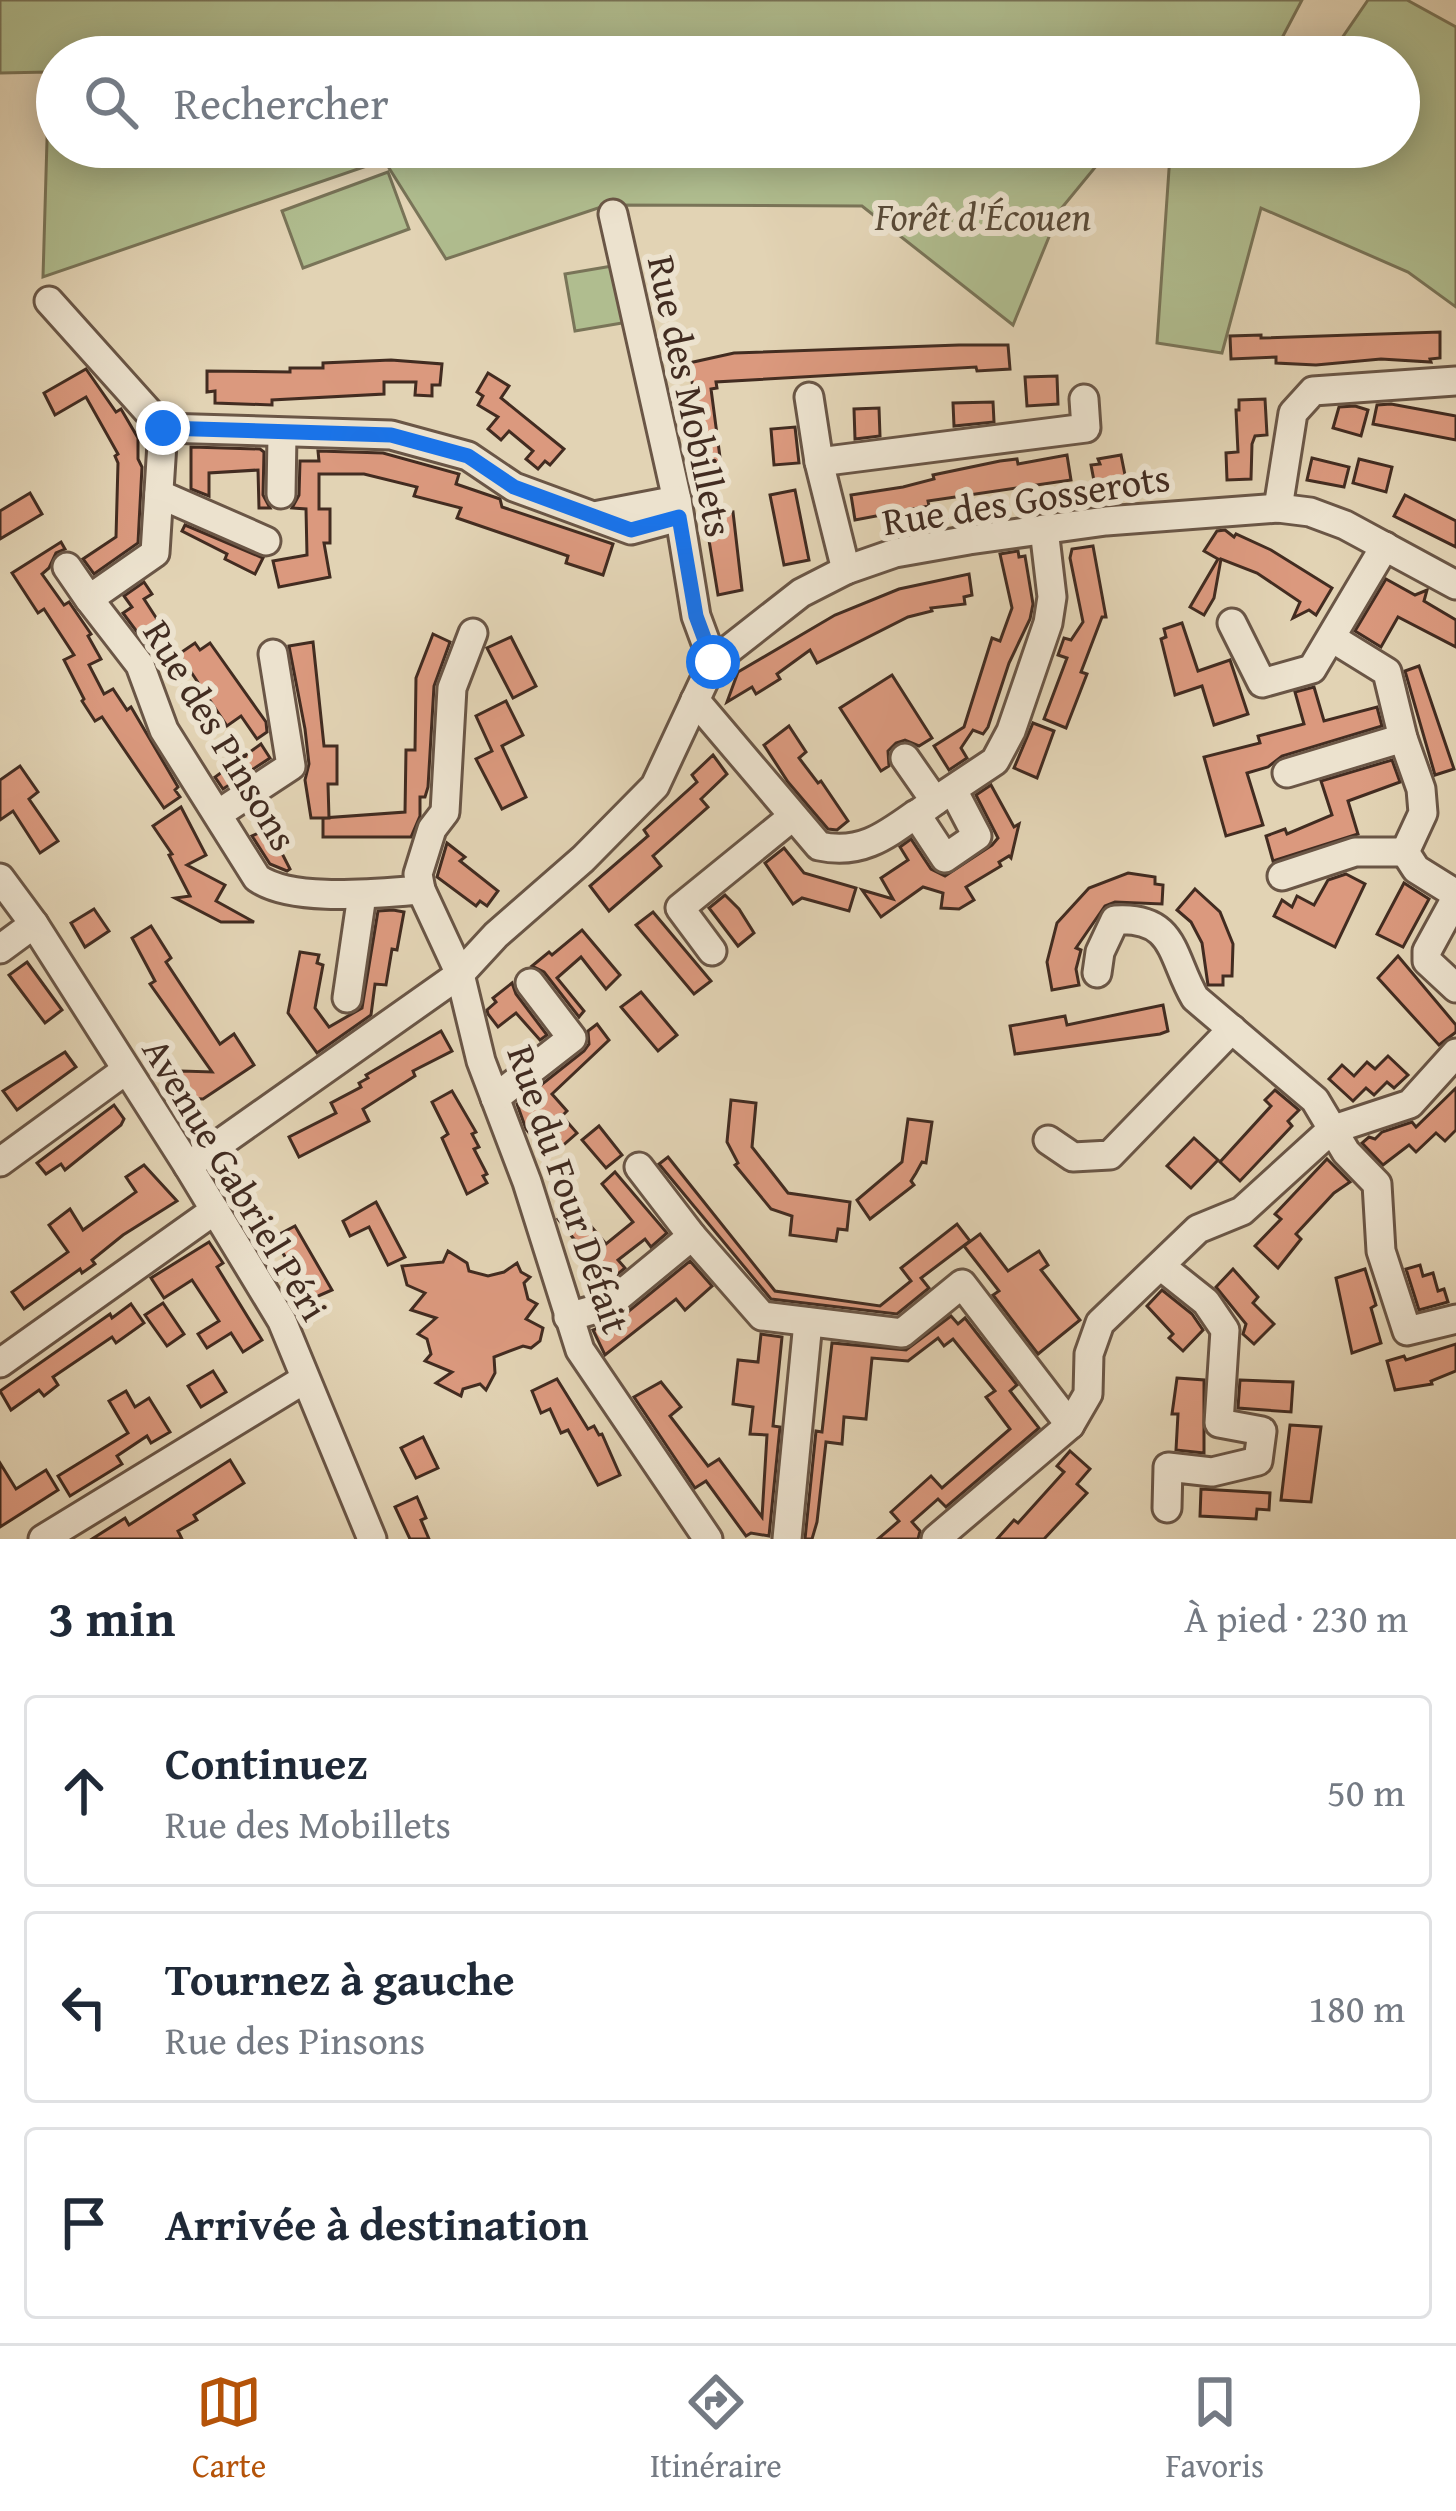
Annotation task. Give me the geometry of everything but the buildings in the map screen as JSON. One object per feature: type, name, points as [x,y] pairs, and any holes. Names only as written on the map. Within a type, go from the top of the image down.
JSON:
[{"type":"street","name":"Rue des Mobillets","points":[[613,214],[678,509],[696,616],[713,662]]},
{"type":"street","points":[[50,301],[163,428],[391,435],[468,456],[514,487],[590,517],[678,509]]},
{"type":"street","points":[[1278,508],[1293,413],[1313,391],[1456,381]]},
{"type":"street","points":[[809,397],[819,462],[846,570]]},
{"type":"street","points":[[819,462],[1086,428],[1084,399]]},
{"type":"street","name":"Rue des Pinsons","points":[[89,599],[155,553],[163,428]]},
{"type":"street","points":[[281,494],[282,435]]},
{"type":"street","points":[[159,494],[266,541]]},
{"type":"street","name":"Rue des Gosserots","points":[[188,1166],[460,974],[496,934],[583,859],[655,786],[713,662],[801,593],[846,570],[895,553],[1044,529],[1250,507],[1310,512],[1456,585]]},
{"type":"street","points":[[695,700],[819,847],[870,846],[995,761],[1011,731],[1048,622],[1052,597],[1044,529]]},
{"type":"street","points":[[1232,623],[1262,683],[1312,669],[1385,546]]},
{"type":"street","name":"Rue des Pinsons","points":[[67,567],[140,665],[164,730],[256,878],[272,888],[362,895],[421,890]]},
{"type":"street","points":[[460,974],[418,874],[432,830],[445,812],[452,688],[472,633]]},
{"type":"street","points":[[1332,638],[1387,672],[1421,788],[1423,813],[1405,852]]},
{"type":"street","points":[[218,814],[291,766],[273,654]]},
{"type":"street","points":[[1287,773],[1403,738]]},
{"type":"street","points":[[905,758],[935,802]]},
{"type":"street","points":[[712,951],[680,908],[792,817]]},
{"type":"street","points":[[1282,876],[1355,852],[1405,852]]},
{"type":"street","points":[[1405,852],[1416,869],[1456,896],[1426,951],[1426,962],[1456,988]]},
{"type":"street","name":"Avenue Gabriel Péri","points":[[0,878],[188,1166],[282,1322],[373,1539]]},
{"type":"street","points":[[347,998],[362,895]]},
{"type":"street","points":[[1097,973],[1100,952],[1115,920],[1139,919],[1160,931],[1174,946],[1183,978],[1195,998],[1315,1100],[1331,1130],[1377,1184],[1382,1251],[1407,1331],[1456,1319]]},
{"type":"street","points":[[0,949],[34,924]]},
{"type":"street","name":"Rue du Four Défait","points":[[460,974],[495,1098],[580,1350],[708,1539]]},
{"type":"street","points":[[495,1098],[580,1048],[530,982]]},
{"type":"street","points":[[1048,1140],[1073,1157],[1110,1155],[1232,1029]]},
{"type":"street","points":[[936,1539],[1070,1425],[1088,1394],[1089,1354],[1100,1323],[1198,1229],[1242,1211],[1331,1130],[1411,1104],[1456,1053]]},
{"type":"street","points":[[0,1162],[127,1070]]},
{"type":"street","points":[[639,1167],[762,1316],[902,1333],[962,1284],[1070,1425]]},
{"type":"street","points":[[0,1363],[214,1210]]},
{"type":"street","points":[[568,1317],[607,1306],[692,1236]]},
{"type":"street","points":[[1162,1267],[1206,1303],[1226,1330],[1219,1423],[1262,1431],[1258,1461],[1212,1472],[1168,1467],[1167,1508]]},
{"type":"street","points":[[788,1539],[808,1322]]},
{"type":"street","points":[[43,1539],[305,1379]]},
{"type":"green space","name":"Forêt d'Écouen","points":[[0,0],[1302,0],[1283,36],[36,36],[36,72],[0,73]]},
{"type":"green space","name":"Forêt d'Écouen","points":[[1368,0],[1407,0],[1456,27],[1456,307],[1408,272],[1261,208],[1222,353],[1157,343],[1169,168],[1420,168],[1420,36],[1343,36]]},
{"type":"green space","name":"Forêt d'Écouen","points":[[46,168],[361,168],[43,277]]},
{"type":"green space","name":"Forêt d'Écouen","points":[[389,168],[1094,168],[1060,210],[1013,325],[862,206],[607,205],[446,259]]},
{"type":"green space","points":[[388,172],[409,229],[303,268],[282,211]]},
{"type":"green space","points":[[618,265],[628,322],[575,331],[565,274]]},
{"type":"route","points":[[163,428],[391,435],[468,456],[514,487],[631,530],[679,517],[696,616],[713,662]]}]
